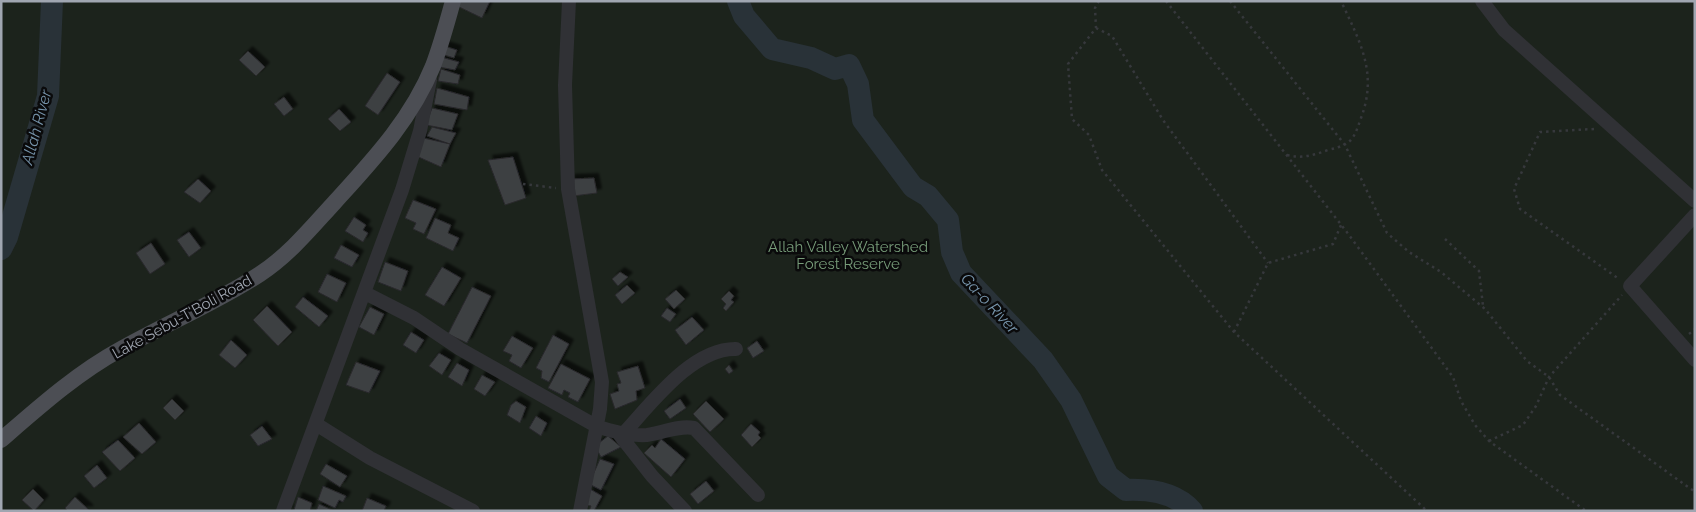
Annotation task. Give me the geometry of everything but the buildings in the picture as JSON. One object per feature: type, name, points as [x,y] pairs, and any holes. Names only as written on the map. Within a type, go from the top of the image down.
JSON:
[{"type":"main road","name":"Lake Sebu-T'Boli Road","points":[[1,440],[82,372],[120,349],[223,297],[263,272],[302,239],[387,144],[404,119],[432,66],[453,1]]},
{"type":"street","points":[[569,1],[566,85],[568,189],[602,382],[600,409],[580,511]]},
{"type":"street","points":[[1482,1],[1504,30],[1611,128],[1695,200]]},
{"type":"street","points":[[284,511],[365,293],[420,131],[432,66]]},
{"type":"street","points":[[1695,215],[1630,286],[1695,360]]},
{"type":"street","points":[[365,293],[414,318],[460,349],[596,426],[621,434],[647,435],[679,428],[694,428],[758,495]]},
{"type":"street","points":[[621,434],[691,366],[715,352],[736,349]]},
{"type":"street","points":[[316,424],[370,458],[473,511]]},
{"type":"street","points":[[621,434],[652,476],[686,511]]},
{"type":"path","points":[[1099,1],[1095,8],[1096,28],[1068,64],[1072,119],[1089,135],[1102,170],[1234,332],[1427,511]]},
{"type":"path","points":[[1166,1],[1341,225],[1454,377],[1461,401],[1475,425],[1488,441],[1586,511]]},
{"type":"path","points":[[1230,1],[1345,145],[1387,233],[1409,252],[1441,272],[1483,308],[1527,362],[1549,377],[1560,395],[1695,492]]},
{"type":"path","points":[[1286,155],[1300,159],[1345,145],[1354,139],[1367,103],[1369,81],[1363,49],[1341,1]]},
{"type":"path","points":[[1096,28],[1112,36],[1163,120],[1268,263]]},
{"type":"path","points":[[1488,441],[1523,425],[1536,406],[1549,377],[1630,286],[1520,209],[1514,189],[1540,132],[1611,128]]},
{"type":"path","points":[[523,184],[568,189]]},
{"type":"path","points":[[1234,332],[1268,263],[1333,244],[1341,225]]},
{"type":"path","points":[[1445,239],[1479,271],[1483,308]]},
{"type":"green space","name":"Allah Valley Watershed Forest Reserve","points":[[1,1],[1695,1],[1695,511],[1,511]]},
{"type":"waterway","name":"Allah River","points":[[1,249],[7,237],[48,96],[52,1]]},
{"type":"waterway","name":"Ga-o River","points":[[738,1],[744,16],[772,49],[811,58],[835,69],[849,65],[858,84],[863,120],[913,187],[928,196],[948,220],[952,252],[961,273],[1043,360],[1071,400],[1108,476],[1126,490],[1162,493],[1178,500],[1192,511]]}]
